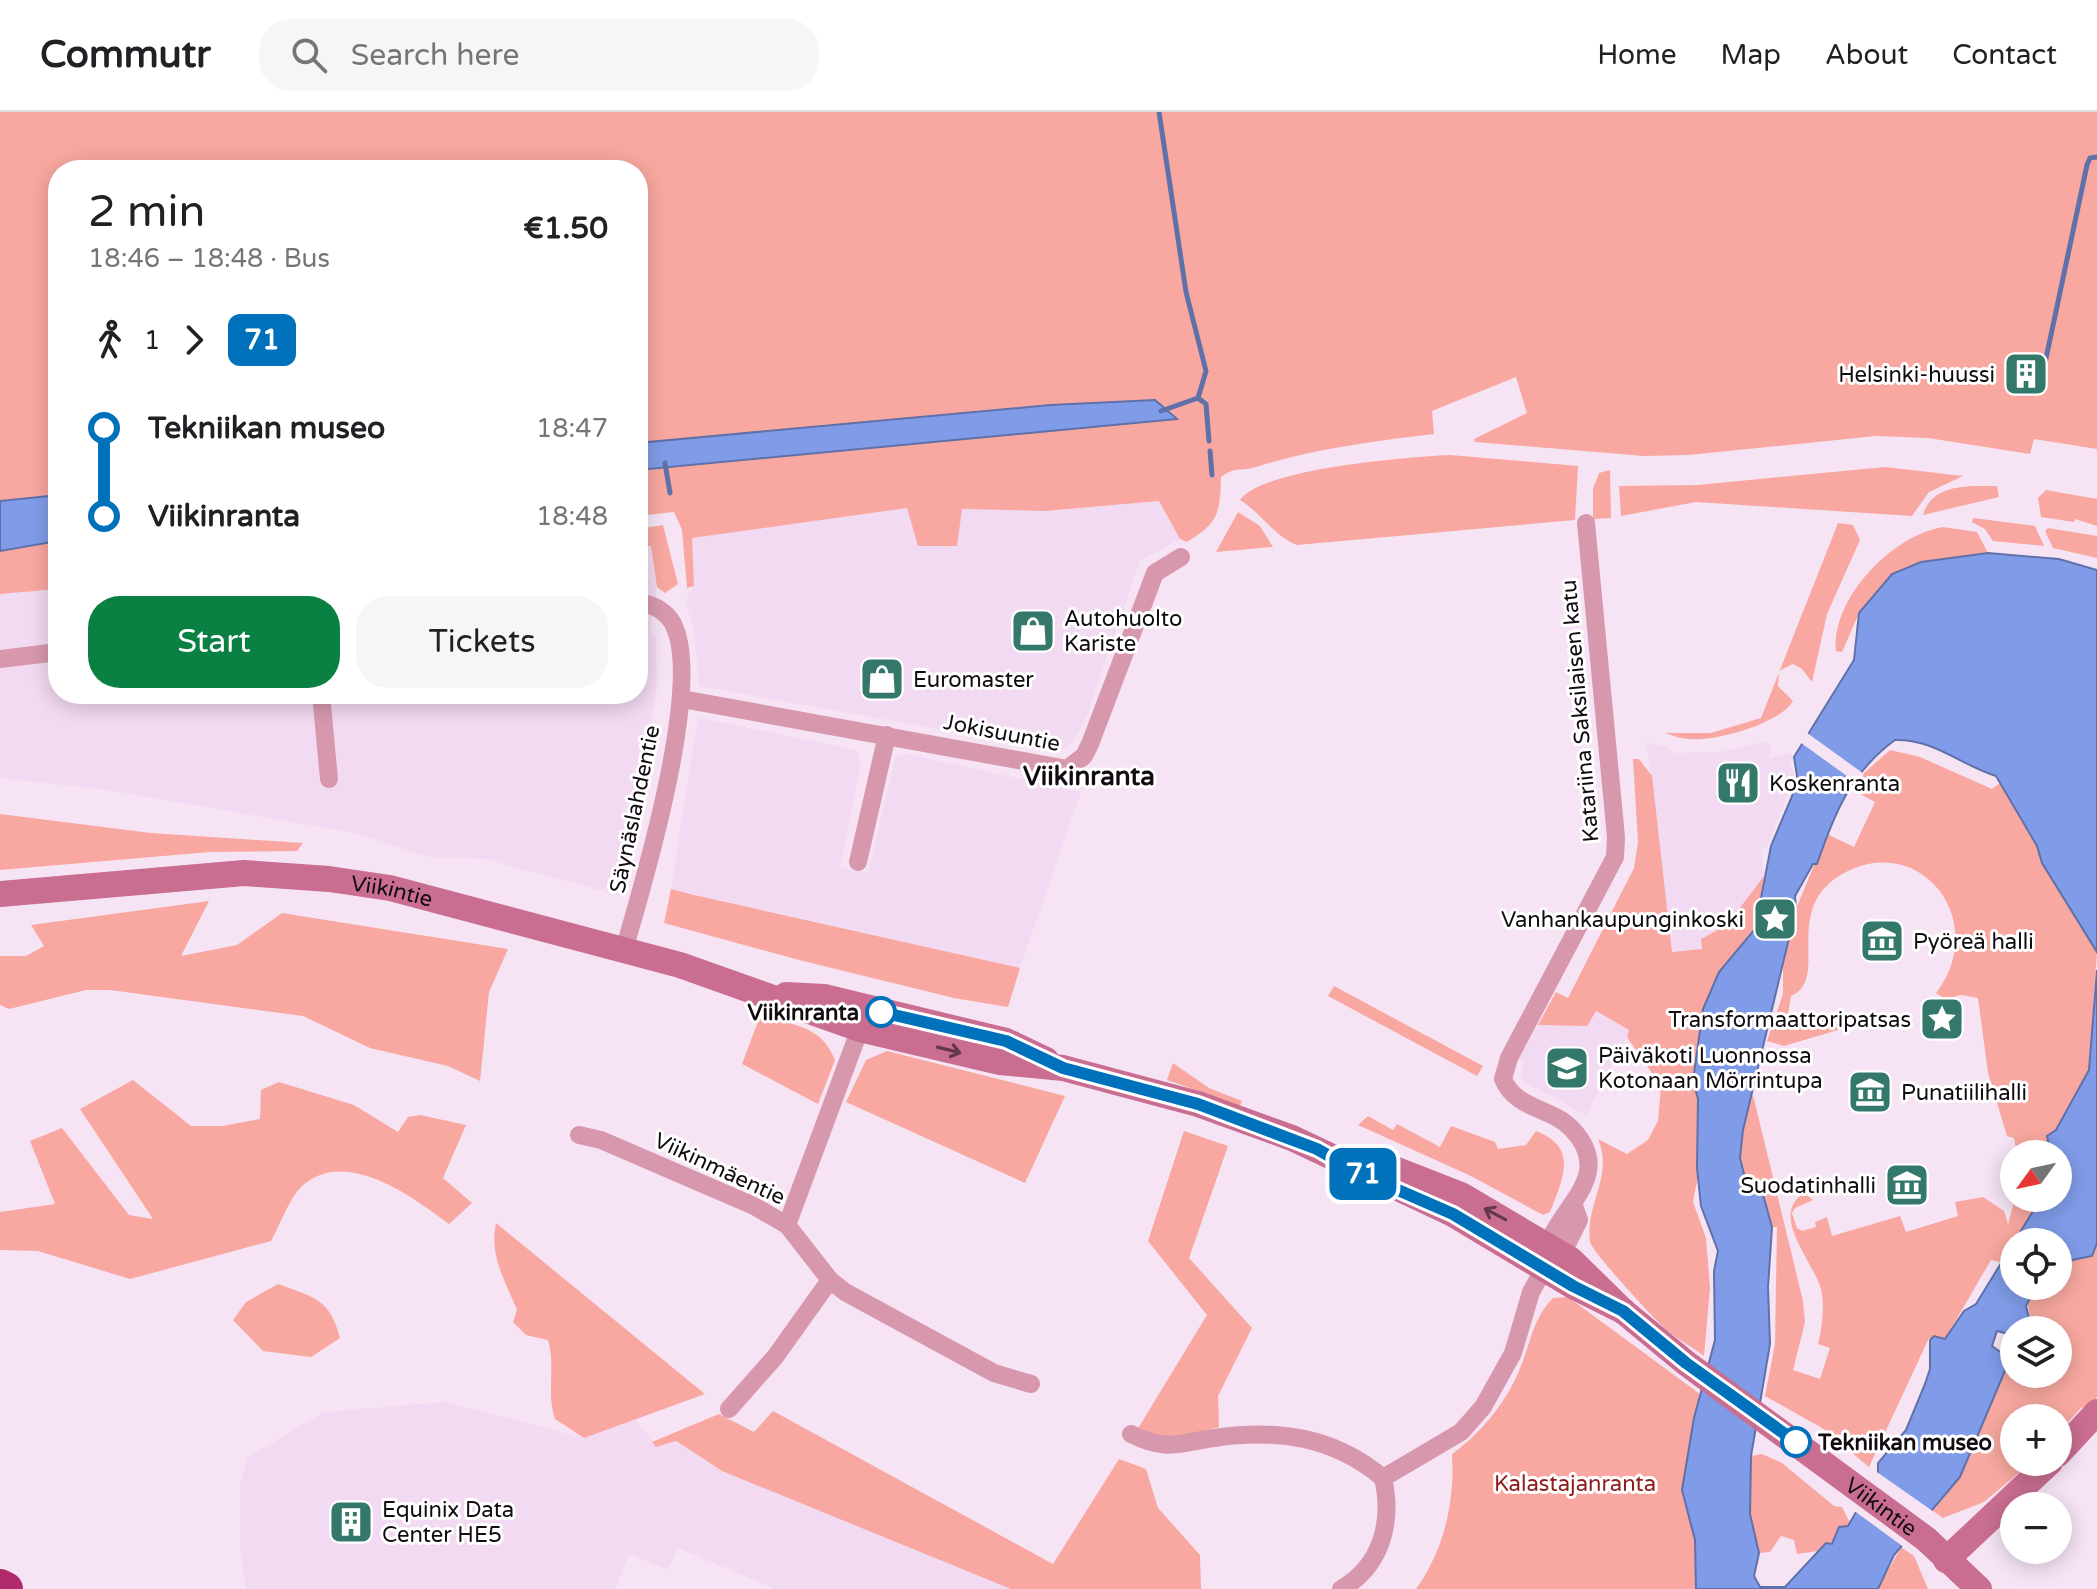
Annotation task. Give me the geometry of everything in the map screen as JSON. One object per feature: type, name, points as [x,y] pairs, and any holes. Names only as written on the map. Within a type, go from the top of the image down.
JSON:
[{"type":"highway","points":[[0,1586],[6,1589]]},
{"type":"main road","name":"Viikintie","points":[[1,896],[244,873],[329,879],[390,888],[624,950],[766,994],[863,1018],[1006,1041],[1063,1068],[1198,1104],[1317,1149],[1359,1173],[1584,1269],[1623,1311],[1686,1363],[1917,1532],[1979,1589]]},
{"type":"main road","points":[[2072,1439],[2097,1412]]},
{"type":"main road","points":[[1956,1589],[1946,1560],[2035,1476]]},
{"type":"street","name":"Katariina Saksilaisen katu","points":[[1383,1478],[1461,1432],[1483,1407],[1506,1371],[1524,1308],[1551,1255],[1579,1220],[1574,1206],[1587,1172],[1585,1148],[1569,1126],[1514,1098],[1503,1079],[1509,1058],[1615,857],[1616,837],[1586,523]]},
{"type":"street","name":"Jokisuuntie","points":[[682,699],[887,735],[1059,770],[1076,766],[1090,744],[1155,573],[1181,557]]},
{"type":"street","name":"Säynäslahdentie","points":[[624,950],[660,820],[682,699],[677,634],[670,619],[659,608],[648,605]]},
{"type":"street","points":[[0,659],[48,653]]},
{"type":"street","points":[[322,704],[329,779]]},
{"type":"street","points":[[858,862],[887,735]]},
{"type":"street","points":[[787,1225],[863,1018]]},
{"type":"street","name":"Viikinmäentie","points":[[579,1135],[610,1143],[754,1206],[787,1225],[830,1280],[845,1292],[994,1373],[1031,1384]]},
{"type":"street","points":[[729,1409],[775,1357],[830,1280]]},
{"type":"street","points":[[1131,1434],[1156,1447],[1275,1433],[1308,1439],[1344,1451],[1383,1478],[1389,1515],[1386,1531],[1373,1559],[1341,1589]]},
{"type":"shaded area","points":[[1160,501],[1180,539],[1140,561],[1087,715],[1073,743],[1063,749],[699,686],[694,629],[685,601],[694,586],[692,538],[908,507],[918,546],[962,509],[1045,511]]},
{"type":"shaded area","points":[[648,546],[651,546],[657,587],[650,628],[656,637],[657,684],[636,831],[618,895],[485,859],[429,857],[355,833],[107,790],[0,778],[0,594],[48,590],[48,704],[648,704]]},
{"type":"shaded area","points":[[701,718],[856,750],[861,763],[840,867],[868,872],[896,756],[906,754],[1081,792],[1020,968],[671,889],[697,722]]},
{"type":"shaded area","points":[[1646,742],[1664,746],[1674,753],[1720,752],[1762,742],[1772,745],[1768,759],[1787,753],[1794,757],[1790,763],[1794,774],[1791,786],[1767,847],[1761,850],[1764,876],[1733,919],[1702,949],[1672,952]]},
{"type":"shaded area","name":"Päiväkoti Luonnossa Kotonaan Mörrintupa","points":[[1595,1011],[1630,1031],[1586,1115],[1525,1082],[1521,1075],[1524,1061],[1519,1058],[1538,1025],[1587,1026]]},
{"type":"shaded area","points":[[445,1402],[584,1438],[636,1419],[656,1447],[675,1441],[721,1471],[773,1411],[1097,1589],[775,1589],[678,1548],[668,1570],[629,1554],[615,1589],[246,1589],[240,1550],[240,1484],[248,1457],[324,1412]]},
{"type":"green space","points":[[0,112],[2097,112],[2097,449],[2034,439],[2030,454],[1928,438],[1876,436],[1688,455],[1644,456],[1475,442],[1474,439],[1527,413],[1516,377],[1432,411],[1434,434],[1322,450],[1226,474],[1221,477],[1216,516],[1206,529],[1187,542],[1180,539],[1159,501],[1045,511],[962,509],[957,546],[918,546],[907,508],[692,538],[694,586],[687,588],[682,530],[674,512],[648,515],[648,469],[1177,418],[1155,400],[1050,405],[648,442],[648,160],[48,160],[48,496],[0,501]]},
{"type":"green space","points":[[1450,455],[1578,466],[1575,520],[1297,545],[1281,536],[1240,500],[1254,489],[1306,472],[1403,458]]},
{"type":"green space","points":[[1885,467],[1963,476],[1929,492],[1912,516],[1696,502],[1621,516],[1619,486],[1697,485]]},
{"type":"green space","points":[[1610,470],[1611,518],[1593,519],[1593,489],[1599,473]]},
{"type":"green space","points":[[1997,486],[1999,497],[1923,515],[1934,497],[1953,488]]},
{"type":"green space","points":[[2046,490],[2097,499],[2097,526],[2075,519],[2074,522],[2041,517],[2038,498]]},
{"type":"green space","points":[[1238,512],[1260,526],[1273,547],[1216,552]]},
{"type":"green space","points":[[1973,518],[2035,526],[2044,546],[1993,541],[1985,529],[1972,522]]},
{"type":"green space","points":[[1838,523],[1853,525],[1860,540],[1827,614],[1812,682],[1802,669],[1793,664],[1780,671]]},
{"type":"green space","points":[[663,525],[678,584],[665,593],[657,587],[651,546],[648,546],[648,527]]},
{"type":"green space","points":[[1943,527],[1977,532],[1988,553],[1921,562],[1859,613],[1842,652],[1836,651],[1837,631],[1844,610],[1869,572],[1904,542]]},
{"type":"green space","points":[[2048,528],[2097,536],[2097,558],[2053,548],[2045,531]]},
{"type":"green space","points":[[48,543],[48,590],[0,594],[0,551]]},
{"type":"green space","points":[[1779,673],[1778,686],[1793,701],[1775,717],[1715,737],[1686,739],[1664,733],[1711,733],[1761,718]]},
{"type":"green space","points":[[1890,750],[1920,757],[1992,789],[2000,783],[2037,846],[2042,863],[2097,952],[2089,1070],[2056,1130],[2047,1136],[2048,1140],[2014,1140],[2007,1136],[1988,1073],[1978,998],[1961,995],[1945,999],[1936,993],[1951,966],[1956,939],[1952,914],[1940,892],[1923,875],[1900,865],[1874,863],[1846,872],[1826,887],[1814,904],[1807,974],[1802,987],[1791,996],[1788,1014],[1827,1019],[1840,1024],[1838,1030],[1784,1046],[1767,1041],[1783,994],[1783,963],[1796,909],[1827,834],[1854,847],[1875,802],[1855,791],[1854,782]]},
{"type":"green space","points":[[1633,759],[1639,759],[1652,776],[1672,952],[1702,949],[1701,939],[1727,925],[1764,876],[1755,929],[1719,972],[1693,1081],[1698,1099],[1698,1176],[1693,1202],[1706,1238],[1710,1288],[1704,1356],[1662,1325],[1612,1272],[1590,1242],[1591,1215],[1603,1165],[1598,1139],[1627,1154],[1648,1140],[1658,1121],[1661,1086],[1627,1037],[1629,1030],[1596,1011],[1587,1026],[1538,1025],[1556,992],[1568,998],[1634,868],[1638,842]]},
{"type":"green space","points":[[0,814],[151,833],[303,843],[297,851],[210,852],[0,870]]},
{"type":"green space","points":[[671,889],[1020,968],[1008,1007],[954,998],[664,923]]},
{"type":"green space","points":[[209,901],[181,956],[237,945],[282,913],[508,949],[489,992],[480,1081],[448,1066],[370,1048],[303,1016],[110,990],[86,990],[9,1009],[0,1005],[0,956],[26,956],[44,946],[31,925]]},
{"type":"green space","points":[[1334,986],[1483,1066],[1477,1076],[1328,996]]},
{"type":"green space","points":[[760,1016],[805,1028],[822,1039],[829,1048],[835,1060],[818,1104],[742,1064]]},
{"type":"green space","points":[[887,1051],[1065,1096],[1025,1183],[846,1102],[866,1060]]},
{"type":"green space","points":[[1173,1063],[1209,1088],[1242,1101],[1240,1106],[1167,1080]]},
{"type":"green space","points":[[133,1080],[191,1126],[222,1126],[260,1119],[261,1090],[279,1082],[354,1105],[398,1132],[408,1117],[420,1115],[466,1125],[443,1178],[472,1203],[449,1224],[417,1201],[379,1180],[339,1171],[320,1175],[297,1191],[271,1241],[130,1279],[38,1251],[0,1250],[0,1212],[55,1204],[30,1141],[62,1128],[129,1215],[153,1219],[80,1109]]},
{"type":"green space","points":[[1753,1095],[1803,1301],[1805,1322],[1793,1370],[1820,1379],[1830,1348],[1818,1344],[1822,1294],[1792,1228],[1791,1215],[1794,1203],[1804,1193],[1813,1200],[1795,1208],[1792,1213],[1797,1228],[1802,1231],[1816,1227],[1815,1222],[1827,1217],[1832,1236],[1900,1216],[1906,1232],[1958,1216],[1955,1202],[1983,1197],[2000,1208],[2000,1212],[2004,1212],[2008,1224],[2011,1212],[2032,1212],[2022,1228],[2000,1228],[2000,1262],[1991,1260],[1945,1339],[1929,1338],[1869,1467],[1822,1428],[1765,1396],[1775,1344],[1777,1227],[1772,1227],[1762,1192],[1754,1193],[1743,1171],[1742,1136],[1749,1100]]},
{"type":"green space","points":[[1368,1116],[1393,1130],[1397,1124],[1440,1147],[1451,1126],[1495,1142],[1498,1149],[1526,1145],[1536,1131],[1550,1138],[1563,1156],[1564,1166],[1550,1212],[1543,1215],[1471,1176],[1358,1125]]},
{"type":"green space","points":[[1184,1131],[1228,1146],[1189,1258],[1252,1328],[1218,1396],[1219,1427],[1168,1436],[1137,1430],[1207,1315],[1148,1241]]},
{"type":"green space","points":[[496,1223],[705,1394],[584,1438],[555,1419],[548,1340],[526,1335],[513,1322],[517,1310],[496,1257]]},
{"type":"green space","points":[[2097,1243],[2097,1397],[2088,1410],[2082,1407],[2072,1418],[2072,1404],[2000,1404],[2000,1476],[2015,1476],[1984,1502],[1943,1518],[1933,1511],[1960,1477],[2000,1383],[2000,1388],[2072,1388],[2072,1316],[2030,1316],[2027,1300],[2072,1300],[2072,1260],[2091,1256]]},
{"type":"green space","points":[[278,1284],[319,1301],[331,1315],[340,1338],[311,1357],[263,1351],[233,1320],[246,1302]]},
{"type":"green space","name":"Kalastajanranta","points":[[1568,1297],[1700,1394],[1682,1490],[1695,1540],[1696,1589],[1416,1589],[1434,1558],[1446,1525],[1452,1490],[1452,1454],[1482,1428],[1507,1395],[1546,1306],[1553,1298]]},
{"type":"green space","points":[[773,1411],[1053,1564],[1119,1459],[1146,1469],[1158,1508],[1200,1555],[1201,1589],[1011,1589],[722,1471],[676,1441],[656,1447],[652,1442],[719,1414],[754,1432]]},
{"type":"green space","points":[[1762,1454],[1782,1463],[1834,1506],[1842,1507],[1850,1523],[1832,1545],[1826,1543],[1818,1551],[1797,1554],[1794,1540],[1781,1536],[1770,1552],[1759,1553],[1750,1514],[1751,1456]]},
{"type":"green space","points":[[1901,1547],[1914,1556],[1928,1589],[1878,1589]]},
{"type":"water","points":[[1155,400],[1177,419],[648,469],[648,442],[1050,405]]},
{"type":"water","points":[[48,496],[48,543],[0,551],[0,501]]},
{"type":"water","points":[[1988,553],[2059,559],[2097,570],[2097,952],[2042,863],[2037,846],[1996,776],[1935,748],[1895,740],[1855,780],[1830,828],[1817,864],[1813,864],[1795,896],[1796,909],[1743,1130],[1740,1158],[1746,1182],[1754,1193],[1762,1191],[1772,1227],[1768,1287],[1770,1344],[1751,1456],[1750,1514],[1759,1553],[1754,1576],[1760,1587],[1785,1587],[1826,1543],[1832,1544],[1839,1527],[1848,1526],[1878,1474],[1878,1463],[1906,1430],[1930,1369],[1930,1340],[1934,1336],[1945,1339],[1964,1311],[1976,1304],[2000,1265],[2000,1300],[2029,1300],[2026,1306],[2028,1316],[2000,1316],[2000,1332],[1997,1331],[1992,1346],[2000,1352],[2000,1383],[1960,1477],[1894,1555],[1878,1589],[1696,1589],[1695,1540],[1682,1490],[1694,1418],[1715,1340],[1714,1271],[1718,1251],[1701,1206],[1697,1168],[1698,1099],[1693,1081],[1703,1009],[1719,972],[1755,929],[1771,846],[1798,782],[1794,757],[1854,660],[1859,613],[1892,574],[1921,562]]},
{"type":"water","points":[[2097,970],[2097,1243],[2092,1256],[2072,1260],[2072,1228],[2023,1228],[2033,1212],[2072,1212],[2072,1140],[2048,1140],[2047,1136],[2056,1130],[2089,1070]]},
{"type":"pier","points":[[1803,730],[1864,774],[1858,784],[1797,740]]},
{"type":"pier","points":[[1874,1470],[1934,1512],[1905,1548],[1853,1510]]},
{"type":"waterway","points":[[1159,112],[1186,292],[1206,371],[1198,398],[1161,411]]},
{"type":"waterway","points":[[2041,382],[2087,165],[2090,158],[2097,157]]},
{"type":"waterway","points":[[1198,398],[1206,404],[1209,441]]},
{"type":"waterway","points":[[1210,451],[1212,475]]},
{"type":"waterway","points":[[665,463],[670,493]]},
{"type":"bus line","name":"71","points":[[881,1012],[1006,1041],[1063,1068],[1198,1104],[1317,1149],[1359,1173],[1453,1214],[1573,1286],[1623,1311],[1686,1363],[1796,1442]]},
{"type":"place","name":"Helsinki-huussi","points":[[2026,374]]},
{"type":"place","name":"Autohuolto Kariste","points":[[1033,631]]},
{"type":"place","name":"Euromaster","points":[[882,679]]},
{"type":"place","name":"Koskenranta","points":[[1738,783]]},
{"type":"place","name":"Vanhankaupunginkoski","points":[[1775,919]]},
{"type":"place","name":"Pyöreä halli","points":[[1882,941]]},
{"type":"place","name":"Viikinranta","points":[[881,1012]]},
{"type":"place","name":"Transformaattoripatsas","points":[[1942,1019]]},
{"type":"place","name":"Päiväkoti Luonnossa Kotonaan Mörrintupa","points":[[1567,1068]]},
{"type":"place","name":"Punatiilihalli","points":[[1870,1092]]},
{"type":"place","name":"Suodatinhalli","points":[[1907,1185]]},
{"type":"place","name":"Tekniikan museo","points":[[1796,1442]]},
{"type":"place","name":"Equinix Data Center HE5","points":[[351,1522]]},
{"type":"district","name":"Viikinranta","points":[[1089,776]]}]
